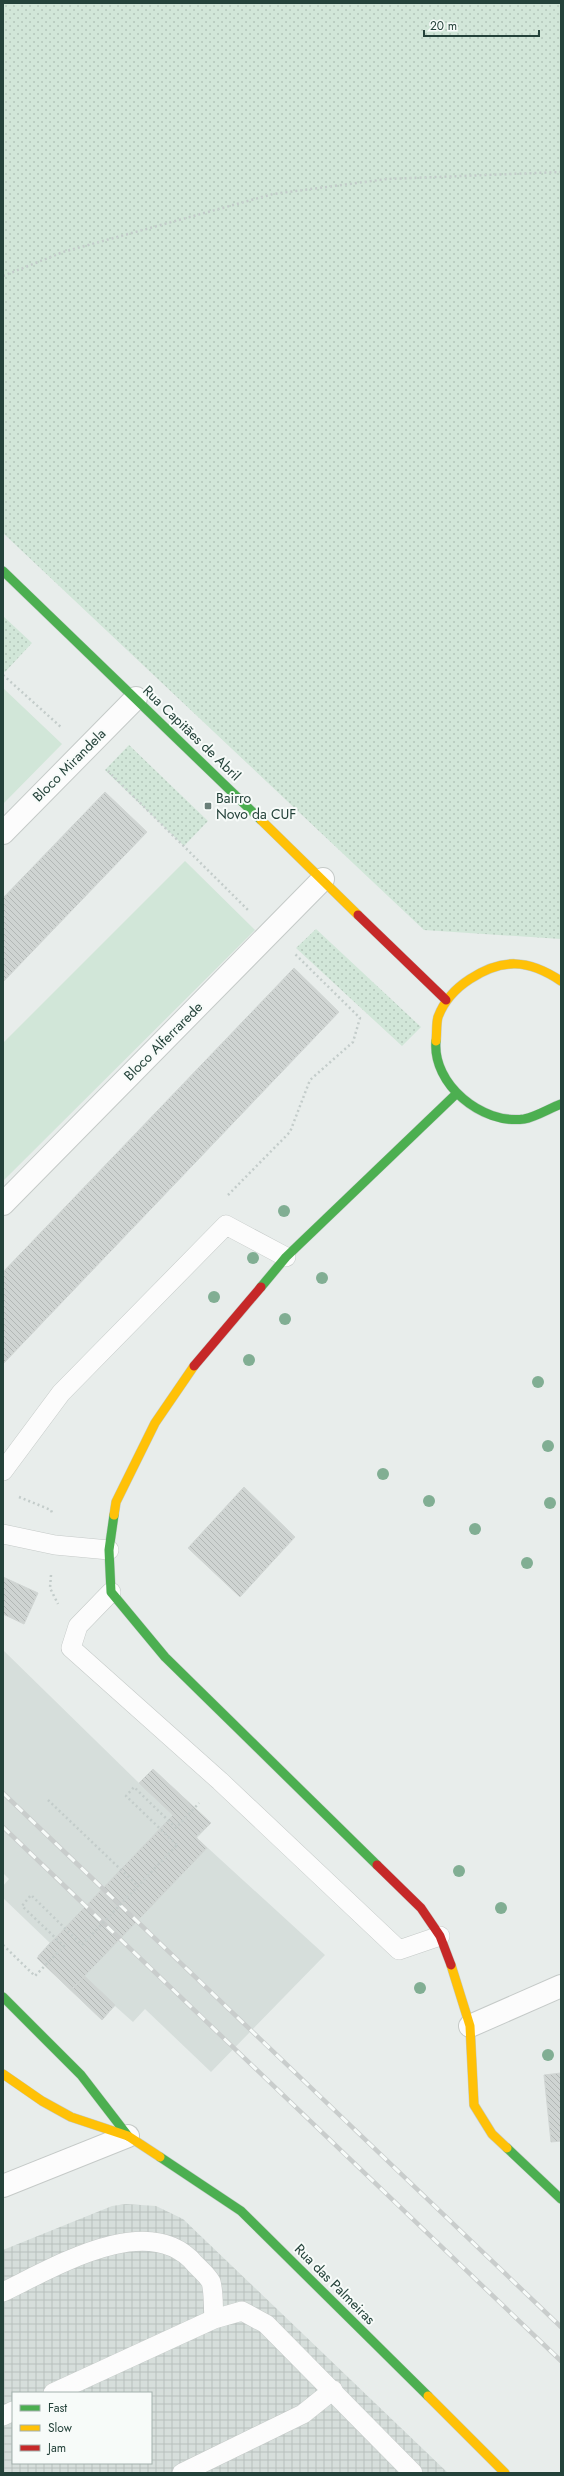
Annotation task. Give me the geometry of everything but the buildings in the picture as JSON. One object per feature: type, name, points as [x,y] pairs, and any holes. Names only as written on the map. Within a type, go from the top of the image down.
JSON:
[{"type":"street","name":"Rua Capitães de Abril","points":[[3,571],[323,879],[446,1000]]},
{"type":"street","name":"Bloco Mirandela","points":[[3,833],[136,698]]},
{"type":"street","name":"Bloco Alferrarede","points":[[3,1204],[323,879]]},
{"type":"street","points":[[561,981],[551,973],[533,966],[513,963],[493,965],[474,973],[458,985],[446,1000],[437,1019],[434,1039],[435,1053],[443,1078],[455,1095],[470,1108],[487,1116],[506,1120],[532,1118],[544,1114],[561,1104]]},
{"type":"street","points":[[455,1095],[286,1257],[185,1378],[155,1423],[116,1502],[109,1550],[111,1592],[165,1657],[421,1908],[440,1936],[456,1977],[470,2026],[471,2075],[474,2105],[492,2134],[561,2199]]},
{"type":"street","points":[[470,2026],[561,1986]]},
{"type":"street","points":[[3,1997],[81,2074],[128,2136]]},
{"type":"street","points":[[3,2074],[42,2101],[71,2117],[128,2136]]},
{"type":"street","points":[[3,2186],[128,2136]]},
{"type":"street","name":"Rua das Palmeiras","points":[[128,2136],[241,2211],[505,2473]]},
{"type":"lane","points":[[3,1471],[62,1393],[226,1225],[286,1257]]},
{"type":"lane","points":[[3,1534],[55,1545],[109,1550]]},
{"type":"lane","points":[[111,1592],[78,1626],[71,1648],[220,1781],[399,1950],[440,1936]]},
{"type":"lane","points":[[3,2292],[85,2254],[126,2241],[158,2242],[187,2253],[211,2282],[214,2318]]},
{"type":"lane","points":[[55,2392],[214,2318],[242,2312],[266,2324],[333,2390],[413,2473]]},
{"type":"lane","points":[[182,2473],[303,2414],[333,2390]]},
{"type":"lane","points":[[3,2416],[12,2412]]},
{"type":"path","points":[[3,276],[63,252],[273,194],[387,179],[561,172]]},
{"type":"path","points":[[3,1945],[35,1976],[64,1946],[22,1906],[31,1895],[82,1945],[177,1845],[126,1796],[134,1787],[176,1828]]},
{"type":"path","points":[[48,1800],[138,1886]]},
{"type":"shaded area","points":[[3,1650],[139,1783],[153,1769],[211,1823],[197,1838],[325,1955],[211,2072],[145,2009],[133,2022],[115,2006],[102,2020],[37,1958],[50,1943],[3,1898],[3,1886],[9,1879],[3,1873]]},
{"type":"shaded area","points":[[126,2204],[156,2206],[183,2219],[448,2473],[3,2473],[3,2250],[112,2206]]},
{"type":"green space","points":[[3,3],[561,3],[561,939],[424,930],[3,533]]},
{"type":"green space","points":[[3,616],[32,643],[5,672],[3,670]]},
{"type":"green space","points":[[3,688],[62,744],[3,804]]},
{"type":"green space","points":[[129,745],[208,821],[184,846],[105,770]]},
{"type":"green space","points":[[185,861],[255,930],[3,1181],[3,1043]]},
{"type":"green space","points":[[316,929],[421,1027],[402,1046],[296,948]]},
{"type":"railway","points":[[3,1793],[561,2327]]},
{"type":"railway","points":[[3,1827],[561,2361]]},
{"type":"traffic: fast","points":[[3,571],[261,820]]},
{"type":"traffic: fast","points":[[436,1041],[437,1057],[442,1072],[451,1086],[463,1098],[477,1108],[492,1115],[508,1119],[524,1119],[561,1104]]},
{"type":"traffic: fast","points":[[261,1287],[286,1257],[455,1095]]},
{"type":"traffic: fast","points":[[114,1515],[109,1550],[111,1592],[165,1657],[377,1865]]},
{"type":"traffic: fast","points":[[3,1997],[81,2075],[128,2136]]},
{"type":"traffic: fast","points":[[507,2148],[561,2199]]},
{"type":"traffic: fast","points":[[160,2157],[241,2211],[428,2396]]},
{"type":"traffic: slow","points":[[261,820],[358,915]]},
{"type":"traffic: slow","points":[[436,1041],[437,1020],[451,995],[460,986],[482,972],[493,967],[504,965],[526,965],[537,968],[561,981]]},
{"type":"traffic: slow","points":[[114,1515],[116,1502],[155,1423],[194,1366]]},
{"type":"traffic: slow","points":[[451,1965],[470,2026],[474,2105],[492,2134],[507,2148]]},
{"type":"traffic: slow","points":[[3,2074],[42,2101],[71,2117],[128,2136],[160,2157]]},
{"type":"traffic: slow","points":[[428,2396],[505,2473]]},
{"type":"traffic: jam","points":[[358,915],[446,1000]]},
{"type":"traffic: jam","points":[[194,1366],[261,1287]]},
{"type":"traffic: jam","points":[[377,1865],[421,1908],[440,1936],[451,1965]]},
{"type":"place","name":"Bairro Novo da CUF","points":[[208,806]]}]
